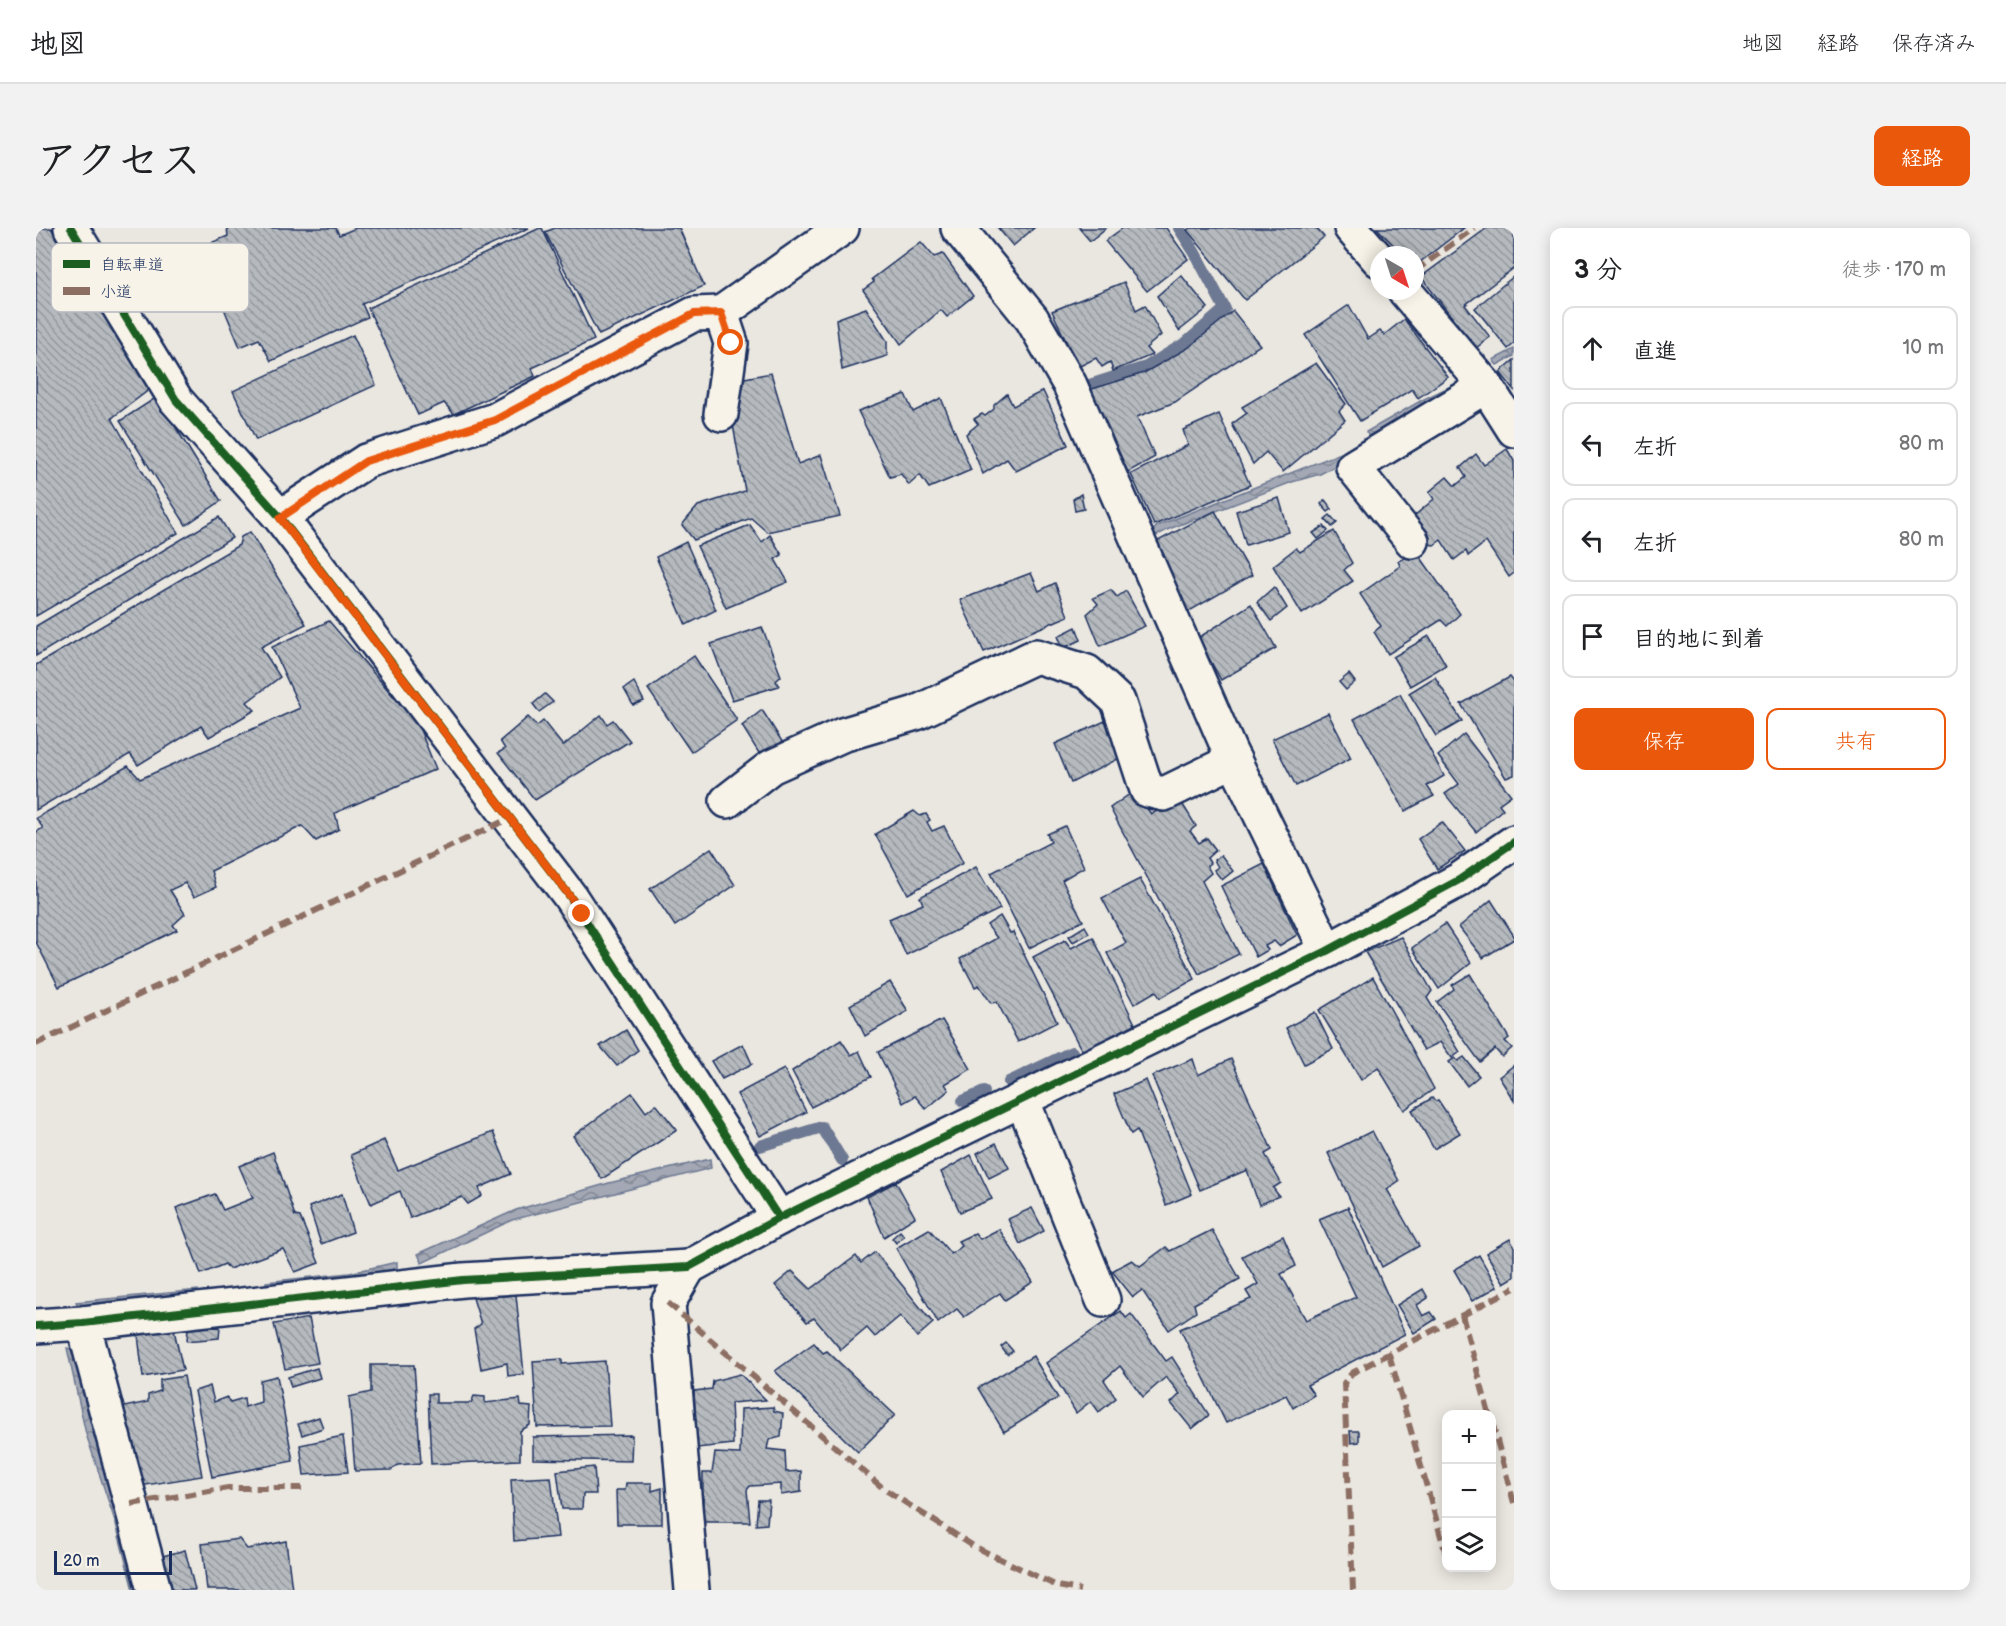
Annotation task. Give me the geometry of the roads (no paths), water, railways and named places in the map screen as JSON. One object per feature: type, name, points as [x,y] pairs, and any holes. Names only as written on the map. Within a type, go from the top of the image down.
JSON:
[{"type":"street","points":[[71,228],[80,243]]},
{"type":"street","points":[[280,518],[366,461],[495,420],[694,314],[721,313],[842,228]]},
{"type":"street","points":[[958,228],[1032,320],[1070,385],[1234,760],[1327,951]]},
{"type":"street","points":[[1351,228],[1370,250]]},
{"type":"street","points":[[1413,300],[1486,386],[1514,430]]},
{"type":"street","points":[[122,312],[176,400],[280,518],[569,895],[779,1218]]},
{"type":"street","points":[[721,313],[731,343],[721,414]]},
{"type":"street","points":[[1412,541],[1353,467],[1486,386]]},
{"type":"street","points":[[727,801],[771,767],[843,735],[916,713],[1036,656],[1087,672],[1118,701],[1147,790],[1164,794],[1234,760]]},
{"type":"street","points":[[36,1326],[84,1323],[464,1280],[688,1267],[779,1218],[1327,951],[1459,880],[1514,842]]},
{"type":"street","points":[[1022,1100],[1102,1300]]},
{"type":"street","points":[[688,1267],[668,1303],[692,1590]]},
{"type":"street","points":[[84,1323],[154,1590]]},
{"type":"water","points":[[1514,349],[1514,356],[1497,365],[1493,360]]},
{"type":"water","points":[[1455,384],[1457,390],[1372,440],[1366,432],[1424,399]]},
{"type":"water","points":[[1341,453],[1345,461],[1320,474],[1292,482],[1156,536],[1152,532],[1157,526]]},
{"type":"water","points":[[710,1159],[711,1168],[512,1220],[422,1263],[418,1254],[516,1210],[609,1183]]},
{"type":"water","points":[[397,1262],[397,1268],[346,1281],[266,1287],[266,1282],[349,1273]]},
{"type":"water","points":[[198,1290],[197,1295],[79,1309],[76,1302]]},
{"type":"water","points":[[67,1348],[76,1350],[93,1433],[131,1543],[142,1590],[133,1590],[116,1524],[86,1434]]},
{"type":"waterway","points":[[1083,387],[1146,367],[1187,342],[1225,309],[1179,228]]},
{"type":"waterway","points":[[1009,1082],[1072,1052]]},
{"type":"waterway","points":[[963,1101],[984,1092]]},
{"type":"waterway","points":[[760,1146],[822,1127],[842,1160]]}]
